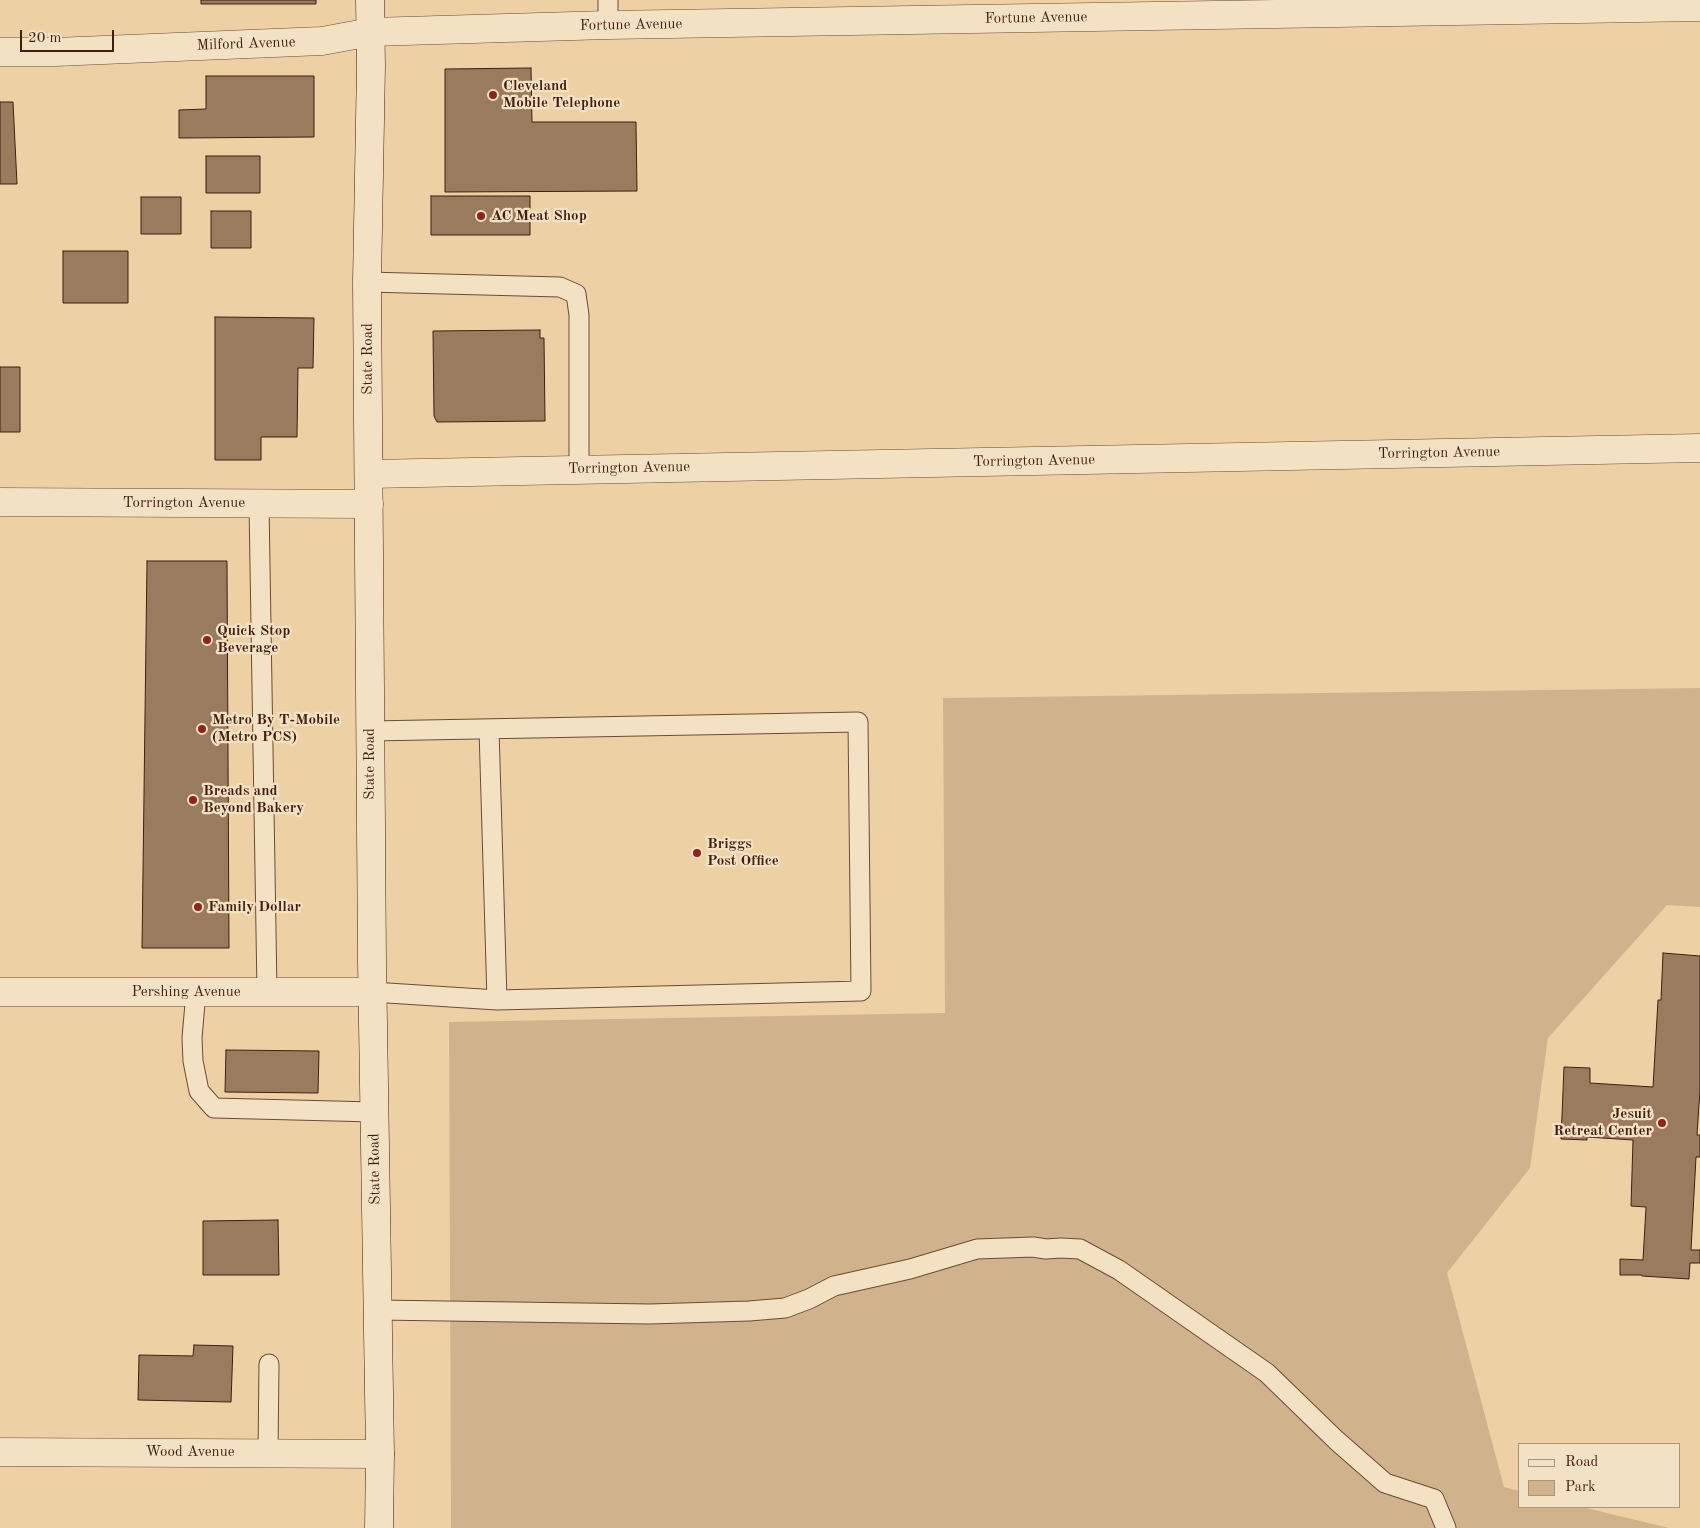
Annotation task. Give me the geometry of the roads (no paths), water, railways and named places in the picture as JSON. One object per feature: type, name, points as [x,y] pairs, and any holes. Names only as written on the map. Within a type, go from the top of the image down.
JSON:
[{"type":"street","name":"State Road","points":[[370,0],[367,282],[372,992],[380,1454],[379,1528]]},
{"type":"street","name":"Fortune Avenue","points":[[371,32],[608,13],[1700,7]]},
{"type":"street","name":"Milford Avenue","points":[[0,52],[55,52],[322,41],[371,32]]},
{"type":"street","name":"Torrington Avenue","points":[[369,474],[1700,448]]},
{"type":"street","name":"Torrington Avenue","points":[[0,502],[369,504]]},
{"type":"street","name":"Pershing Avenue","points":[[0,992],[372,992]]},
{"type":"street","name":"Wood Avenue","points":[[0,1452],[380,1454]]},
{"type":"lane","points":[[367,282],[560,286],[576,294],[579,315],[579,469]]},
{"type":"lane","points":[[259,504],[267,992]]},
{"type":"lane","points":[[370,731],[858,722],[861,991],[497,1000],[372,992]]},
{"type":"lane","points":[[489,729],[497,1000]]},
{"type":"lane","points":[[196,992],[192,1038],[194,1060],[199,1091],[214,1108],[374,1112]]},
{"type":"lane","points":[[378,1310],[650,1314],[785,1308],[809,1299],[834,1286],[910,1269],[977,1249],[1033,1246],[1046,1249],[1080,1249],[1119,1270],[1267,1373],[1336,1440],[1385,1483],[1434,1499],[1446,1528]]},
{"type":"lane","points":[[268,1453],[269,1364]]},
{"type":"place","name":"Cleveland Mobile Telephone","points":[[493,95]]},
{"type":"place","name":"AC Meat Shop","points":[[481,216]]},
{"type":"place","name":"Quick Stop Beverage","points":[[207,640]]},
{"type":"place","name":"Metro By T-Mobile (Metro PCS)","points":[[202,729]]},
{"type":"place","name":"Breads and Beyond Bakery","points":[[193,800]]},
{"type":"place","name":"Briggs Post Office","points":[[697,853]]},
{"type":"place","name":"Family Dollar","points":[[198,907]]},
{"type":"place","name":"Jesuit Retreat Center","points":[[1662,1123]]}]
